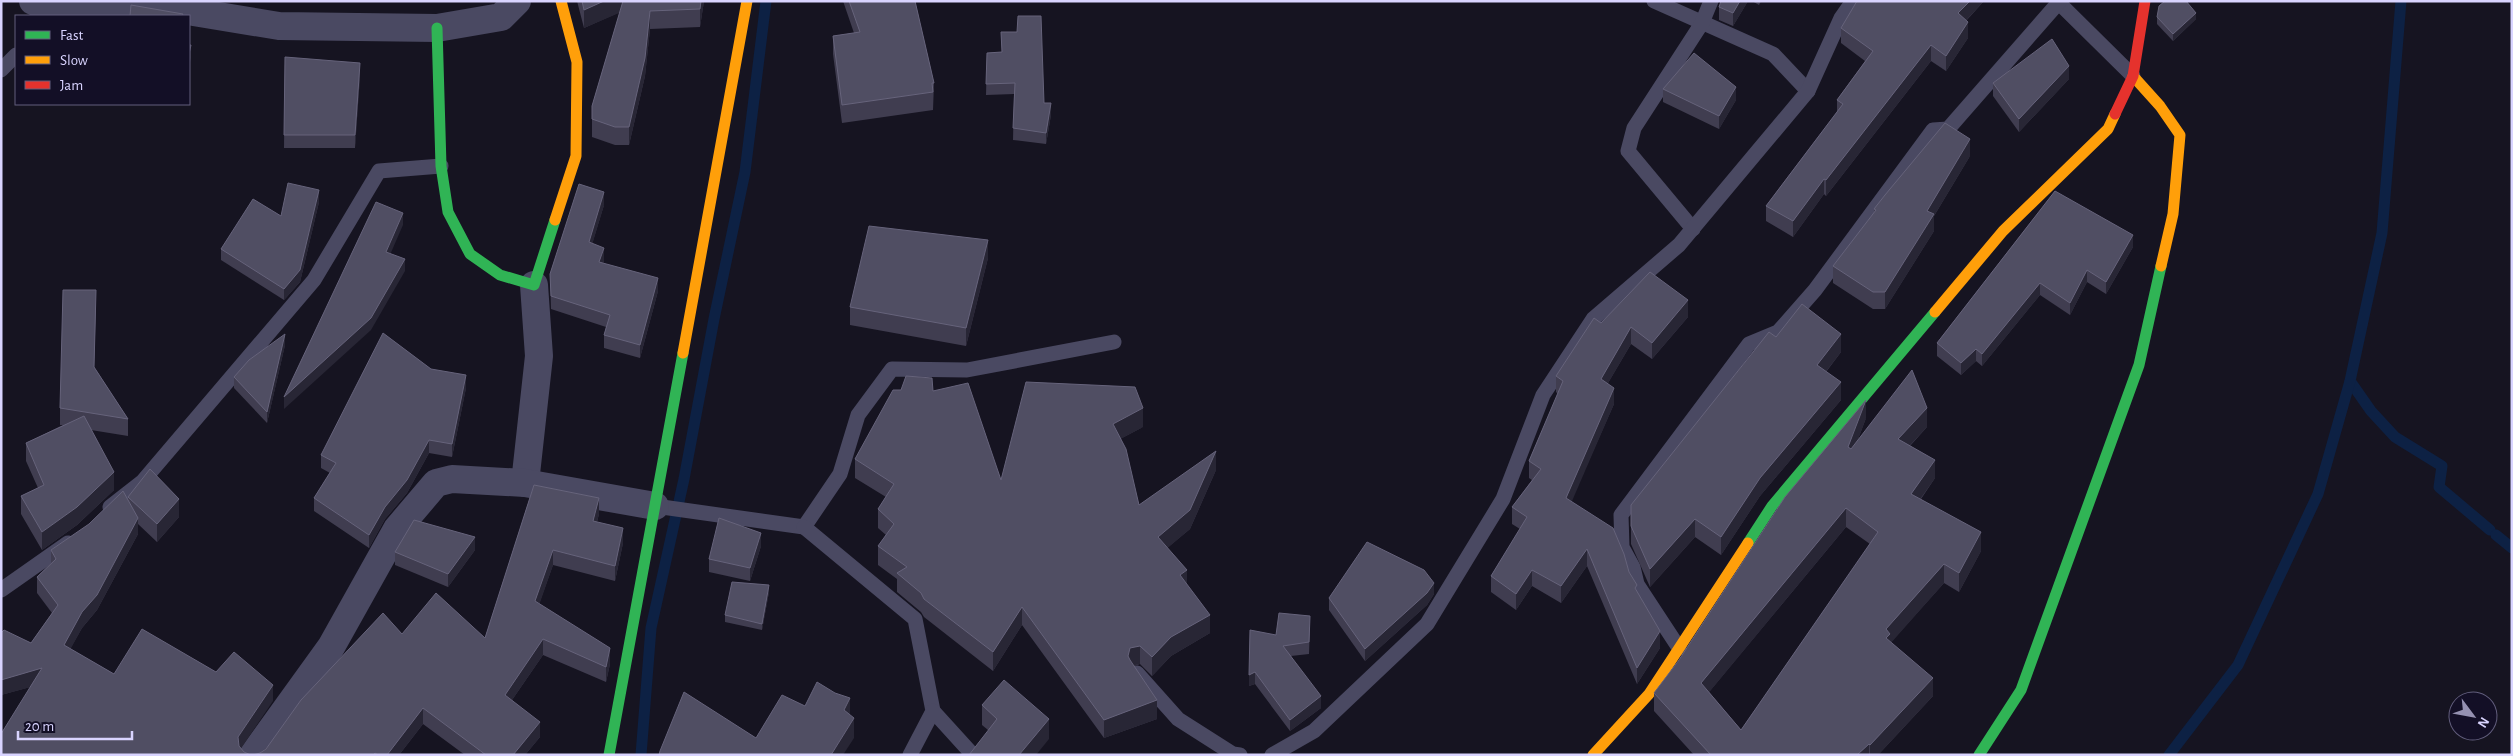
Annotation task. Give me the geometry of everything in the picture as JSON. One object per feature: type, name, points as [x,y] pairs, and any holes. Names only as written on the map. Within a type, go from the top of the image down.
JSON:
[{"type":"street","points":[[34,1],[57,15],[133,2],[279,26],[437,28],[501,17],[517,1]]},
{"type":"street","points":[[525,483],[539,356],[534,285],[576,156],[577,62],[561,1]]},
{"type":"street","points":[[609,755],[747,1]]},
{"type":"street","points":[[1593,755],[1649,694],[1772,506],[2003,231],[2108,129],[2133,76],[2145,1]]},
{"type":"street","points":[[437,28],[441,166],[448,212],[470,254],[500,276],[534,285]]},
{"type":"street","points":[[1979,755],[2021,690],[2139,365],[2173,214],[2180,135],[2160,106],[2133,76]]},
{"type":"street","points":[[253,755],[331,647],[397,528],[436,482],[452,478],[525,483],[655,506]]},
{"type":"lane","points":[[1654,1],[1774,54],[1808,91]]},
{"type":"lane","points":[[1692,229],[1628,151],[1634,128],[1702,23],[1711,1]]},
{"type":"lane","points":[[1272,755],[1314,732],[1427,624],[1502,498],[1544,395],[1593,318],[1679,245],[1808,91],[1841,18],[1853,1]]},
{"type":"lane","points":[[1679,648],[1637,584],[1633,567],[1622,547],[1621,515],[1749,344],[1778,332],[1815,290],[1933,130],[1948,129],[2058,2],[2133,76]]},
{"type":"lane","points":[[1,70],[15,56]]},
{"type":"lane","points":[[96,520],[122,495],[142,482],[314,280],[378,170],[441,166]]},
{"type":"lane","points":[[804,527],[840,474],[858,415],[892,370],[967,370],[1114,342]]},
{"type":"lane","points":[[655,506],[804,527],[915,618],[933,711],[973,755]]},
{"type":"lane","points":[[1,590],[83,532]]},
{"type":"lane","points":[[1137,672],[1178,719],[1233,754],[1240,755]]},
{"type":"lane","points":[[910,755],[933,711]]},
{"type":"building","points":[[582,1],[604,1],[584,10]]},
{"type":"building","points":[[623,1],[701,1],[700,9],[650,11],[645,58],[629,127],[615,127],[592,119],[592,106]]},
{"type":"building","points":[[849,1],[915,1],[934,83],[932,83],[933,92],[842,105],[833,36],[860,32]]},
{"type":"building","points":[[1721,1],[1740,1],[1733,13],[1719,7]]},
{"type":"building","points":[[1857,1],[1970,1],[1958,13],[1968,22],[1946,56],[1931,45],[1826,180],[1824,179],[1793,221],[1766,206],[1843,104],[1837,100],[1873,51],[1841,28]]},
{"type":"building","points":[[2165,1],[2186,1],[2196,13],[2173,34],[2157,17],[2159,6]]},
{"type":"building","points":[[131,5],[183,14],[182,15],[130,15]]},
{"type":"building","points":[[1018,16],[1041,16],[1044,103],[1051,103],[1046,133],[1013,128],[1015,83],[986,84],[987,53],[1002,52],[1001,32],[1017,32]]},
{"type":"building","points":[[2052,39],[2069,66],[2019,119],[1993,83]]},
{"type":"building","points":[[1694,53],[1736,87],[1719,116],[1663,89]]},
{"type":"building","points":[[285,57],[360,63],[355,135],[284,135]]},
{"type":"building","points":[[1945,123],[1970,139],[1927,211],[1934,214],[1885,292],[1873,292],[1833,266],[1876,210],[1874,209]]},
{"type":"building","points":[[288,183],[319,190],[300,270],[284,289],[221,249],[253,199],[281,216]]},
{"type":"building","points":[[579,184],[604,192],[589,242],[604,248],[599,262],[658,278],[640,345],[604,335],[610,315],[551,296],[550,274]]},
{"type":"building","points":[[2055,191],[2133,235],[2106,282],[2087,270],[2070,303],[2040,283],[1982,354],[1976,349],[1961,363],[1937,343]]},
{"type":"building","points":[[376,202],[403,213],[386,252],[405,259],[371,318],[284,397]]},
{"type":"building","points":[[869,226],[988,240],[966,328],[850,307]]},
{"type":"building","points":[[1650,272],[1688,300],[1652,343],[1631,327],[1601,379],[1614,388],[1566,498],[1613,528],[1629,572],[1637,585],[1635,588],[1660,631],[1637,668],[1587,549],[1561,586],[1532,570],[1516,594],[1491,576],[1527,517],[1512,507],[1541,469],[1529,461],[1563,381],[1556,376],[1594,318],[1601,323]]},
{"type":"building","points":[[63,290],[96,290],[94,367],[128,419],[60,408]]},
{"type":"building","points":[[1802,304],[1841,334],[1817,365],[1841,382],[1760,478],[1721,537],[1695,519],[1650,569],[1631,526],[1631,505],[1769,332],[1776,337]]},
{"type":"building","points":[[383,333],[431,369],[466,375],[452,444],[429,440],[407,480],[385,507],[369,535],[314,498],[336,463],[321,455]]},
{"type":"building","points":[[285,334],[267,412],[234,377],[249,360]]},
{"type":"building","points":[[1912,370],[1927,408],[1898,439],[1935,460],[1911,494],[1981,532],[1959,573],[1944,564],[1886,629],[1890,634],[1886,638],[1933,678],[1870,745],[1857,755],[1711,755],[1654,693],[1679,660],[1785,497],[1866,400],[1848,447],[1851,449]],"holes":[[[1846,508],[1878,532],[1741,730],[1701,683]]]},
{"type":"building","points":[[906,376],[932,378],[933,391],[968,383],[1001,480],[1026,382],[1135,387],[1143,408],[1113,424],[1126,449],[1139,505],[1216,451],[1190,510],[1158,537],[1187,570],[1180,575],[1210,615],[1171,637],[1152,657],[1140,646],[1130,648],[1128,656],[1157,700],[1104,720],[1022,607],[993,652],[924,599],[921,593],[897,573],[907,567],[878,546],[894,524],[878,509],[894,484],[855,459],[893,390],[901,390]]},
{"type":"building","points":[[84,416],[114,472],[77,507],[42,532],[21,496],[44,485],[26,443]]},
{"type":"building","points":[[150,469],[179,499],[157,524],[128,497]]},
{"type":"building","points":[[534,485],[599,498],[593,521],[623,528],[615,566],[553,550],[535,601],[610,648],[606,667],[543,639],[505,695],[540,722],[513,755],[486,755],[423,708],[387,755],[375,753],[373,755],[253,755],[266,749],[301,700],[383,613],[402,634],[436,593],[485,638]]},
{"type":"building","points":[[123,491],[138,518],[97,595],[82,612],[64,645],[114,674],[142,629],[216,672],[234,652],[273,685],[238,737],[239,746],[244,752],[251,755],[1,755],[1,734],[42,668],[1,680],[1,633],[4,630],[31,643],[58,605],[37,577],[56,559],[51,550],[89,524]]},
{"type":"building","points":[[719,518],[761,533],[750,568],[709,559]]},
{"type":"building","points":[[414,520],[475,537],[448,574],[395,552]]},
{"type":"building","points":[[1367,542],[1424,570],[1434,583],[1427,593],[1365,649],[1329,598]]},
{"type":"building","points":[[732,582],[769,585],[762,624],[725,615]]},
{"type":"building","points":[[1279,613],[1310,616],[1309,642],[1283,646],[1321,696],[1290,720],[1255,672],[1249,675],[1250,630],[1276,635]]},
{"type":"building","points":[[1004,680],[1049,719],[1019,755],[969,755],[997,719],[982,705]]},
{"type":"building","points":[[817,682],[835,693],[850,698],[844,710],[854,718],[831,755],[659,755],[684,692],[756,738],[782,695],[805,706]]},
{"type":"waterway","points":[[641,755],[651,628],[684,479],[714,319],[745,172],[766,1]]},
{"type":"waterway","points":[[2169,755],[2238,665],[2318,494],[2350,381],[2382,233],[2401,1]]},
{"type":"waterway","points":[[2350,381],[2371,411],[2395,437],[2442,466],[2439,487],[2490,530]]},
{"type":"waterway","points":[[2496,535],[2512,548]]},
{"type":"traffic: fast","points":[[437,28],[441,166],[448,212],[470,254],[500,275],[534,285],[555,220]]},
{"type":"traffic: fast","points":[[1979,755],[2021,690],[2139,365],[2161,266]]},
{"type":"traffic: fast","points":[[1748,543],[1772,506],[1935,312]]},
{"type":"traffic: fast","points":[[609,755],[683,353]]},
{"type":"traffic: slow","points":[[555,220],[576,156],[577,62],[561,1]]},
{"type":"traffic: slow","points":[[683,353],[747,1]]},
{"type":"traffic: slow","points":[[2133,76],[2160,106],[2180,135],[2173,214],[2161,266]]},
{"type":"traffic: slow","points":[[1935,312],[2003,231],[2108,129],[2115,114]]},
{"type":"traffic: slow","points":[[1593,755],[1649,694],[1748,543]]},
{"type":"traffic: jam","points":[[2115,114],[2133,76],[2145,1]]}]
